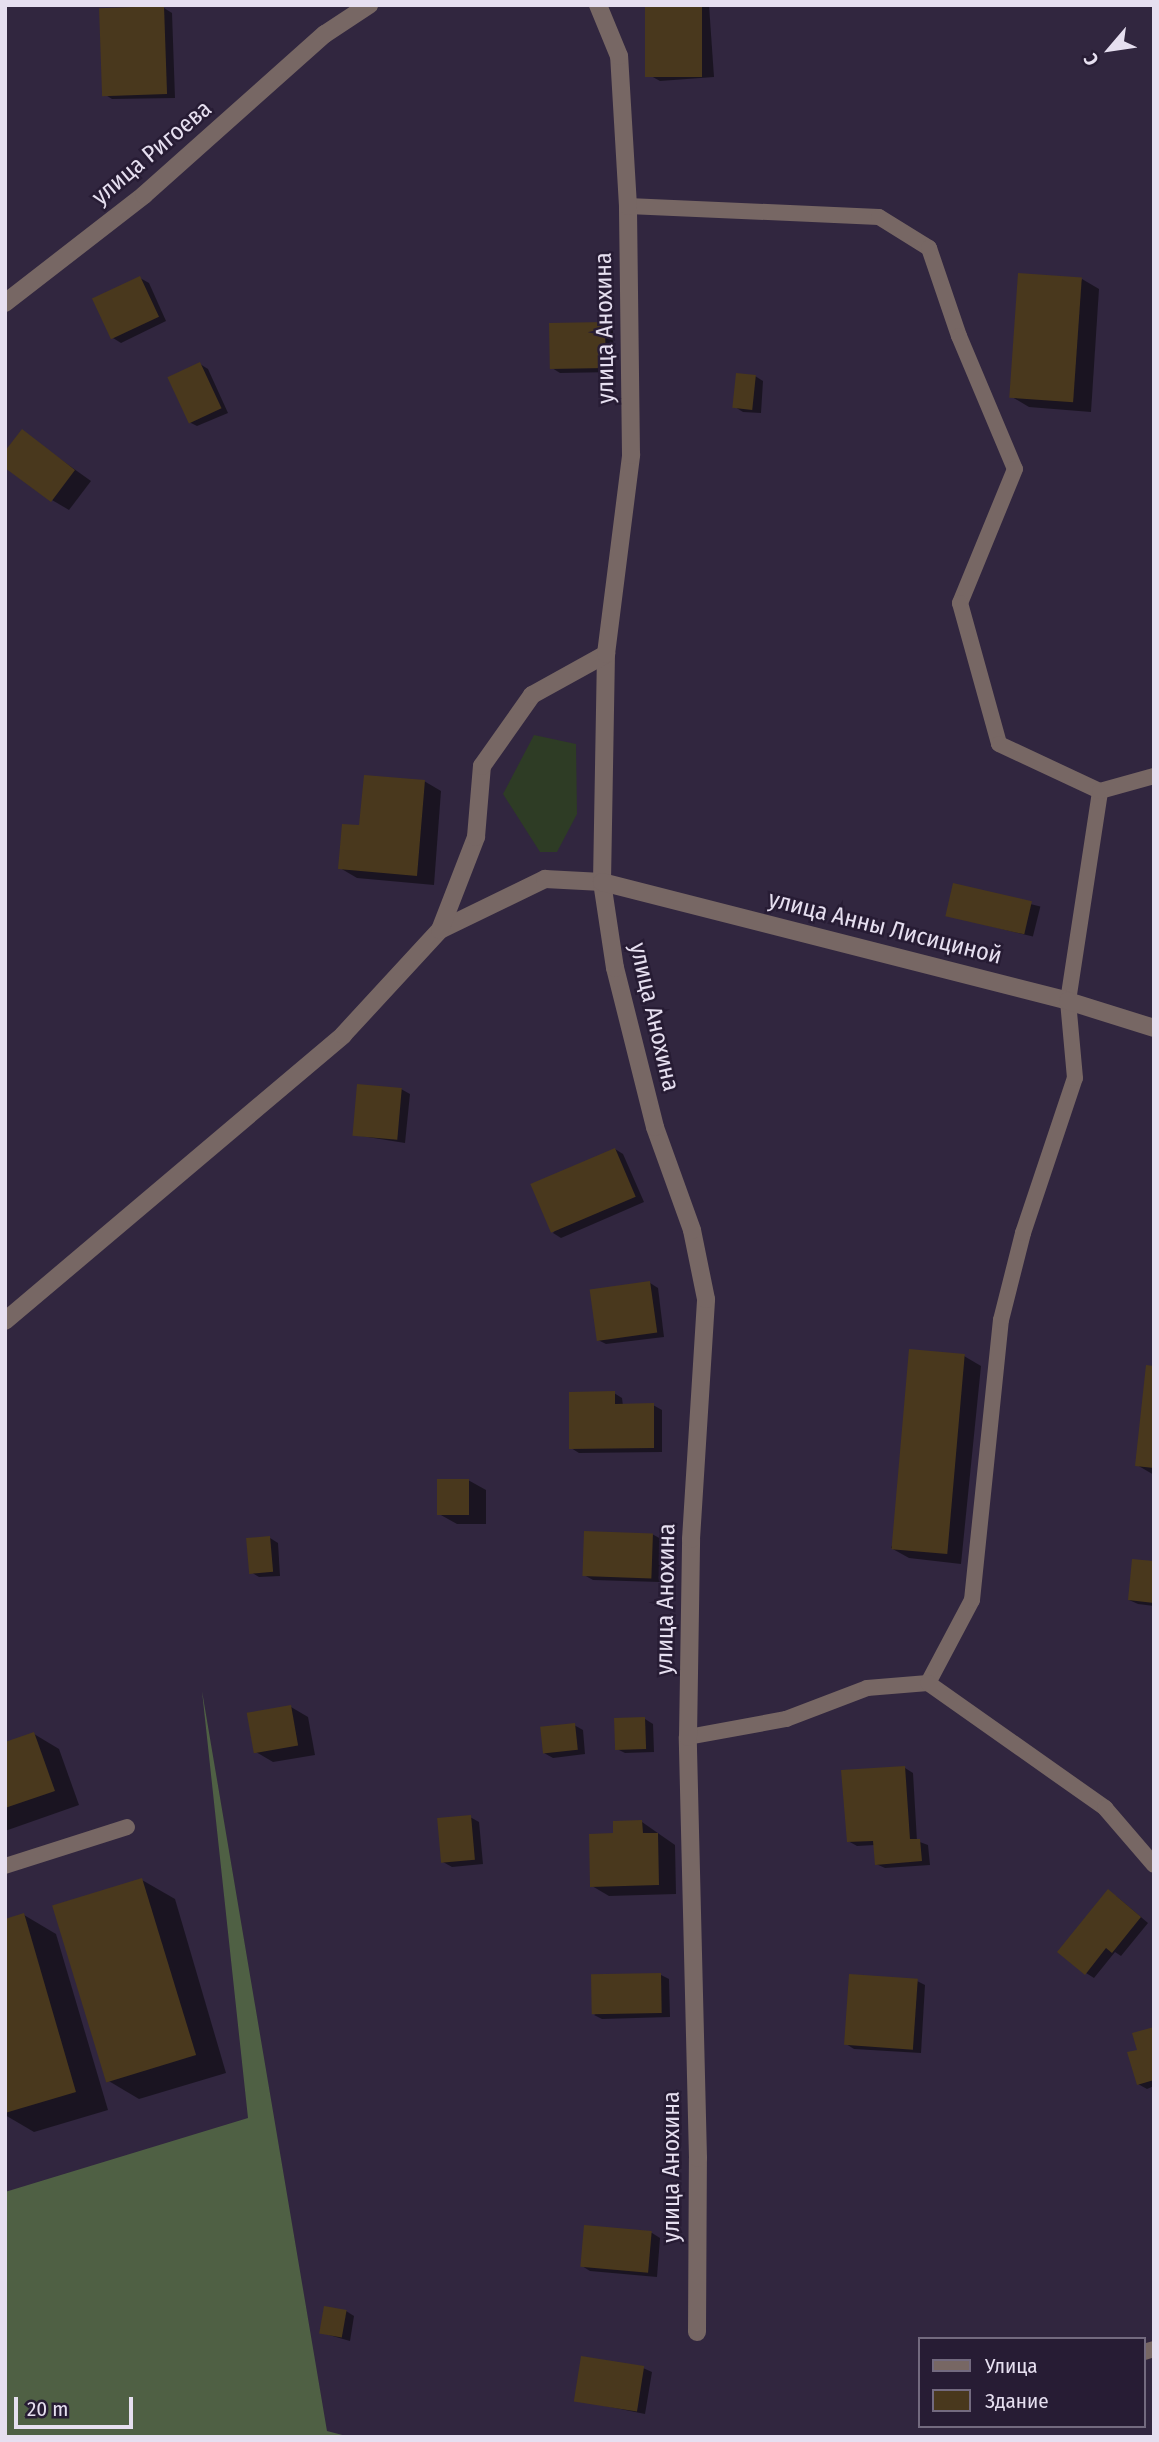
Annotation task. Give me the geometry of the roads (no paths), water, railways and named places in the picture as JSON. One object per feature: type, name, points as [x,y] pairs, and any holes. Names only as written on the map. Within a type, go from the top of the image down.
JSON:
[{"type":"street","name":"улица Ригоева","points":[[5,303],[144,195],[325,34],[369,5]]},
{"type":"street","name":"улица Анохина","points":[[598,5],[619,57],[628,206],[631,454],[606,654],[602,882],[615,968],[655,1127],[692,1230],[706,1299],[691,1539],[688,1737],[698,2144],[697,2332]]},
{"type":"street","points":[[440,930],[476,837],[482,766],[532,695],[606,654]]},
{"type":"street","points":[[5,1321],[343,1035],[440,930],[545,879],[602,882]]},
{"type":"street","name":"улица Анны Лисициной","points":[[602,882],[1068,1001],[1154,1028]]},
{"type":"lane","points":[[628,206],[879,217],[929,248],[959,336],[1015,469],[960,603],[999,744],[1100,791],[1154,776]]},
{"type":"lane","points":[[928,1683],[972,1600],[1001,1320],[1023,1233],[1075,1078],[1068,1001],[1100,791]]},
{"type":"lane","points":[[688,1737],[786,1719],[867,1688],[928,1683],[1105,1808],[1154,1865]]},
{"type":"lane","points":[[5,1866],[127,1827]]}]
